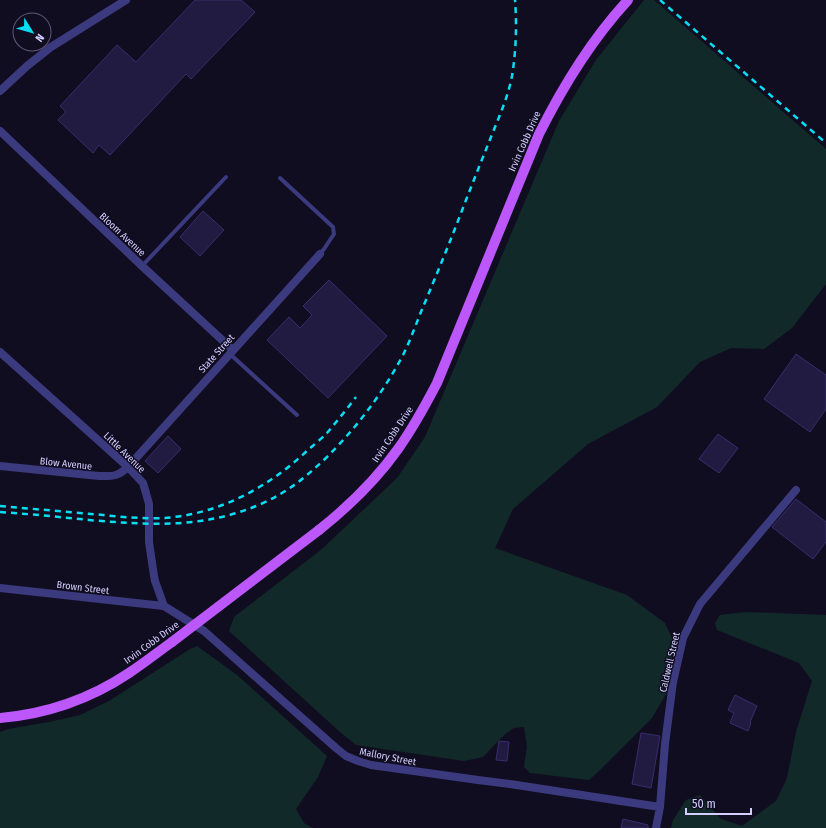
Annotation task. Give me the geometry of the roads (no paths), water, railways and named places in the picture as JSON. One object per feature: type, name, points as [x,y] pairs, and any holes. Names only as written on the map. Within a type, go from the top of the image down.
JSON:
[{"type":"main road","name":"Irvin Cobb Drive","points":[[0,718],[46,711],[69,704],[90,695],[129,673],[319,530],[348,506],[383,470],[420,417],[437,383],[539,134],[550,111],[569,78],[590,47],[628,0]]},
{"type":"street","points":[[0,90],[51,47],[126,0]]},
{"type":"street","name":"Bloom Avenue","points":[[0,132],[231,352]]},
{"type":"street","name":"State Street","points":[[128,467],[320,254]]},
{"type":"street","name":"Little Avenue","points":[[0,352],[128,467],[143,483],[149,504],[150,542],[155,582],[164,606]]},
{"type":"street","name":"Blow Avenue","points":[[0,466],[99,476],[113,476],[120,474],[128,467]]},
{"type":"street","name":"Caldwell Street","points":[[656,828],[660,807],[672,682],[683,638],[700,604],[796,490]]},
{"type":"street","name":"Brown Street","points":[[0,588],[164,606]]},
{"type":"street","name":"Mallory Street","points":[[164,606],[204,631],[336,748],[346,756],[358,761],[371,765],[660,807]]},
{"type":"lane","points":[[142,266],[226,177]]},
{"type":"lane","points":[[280,178],[333,227],[334,234],[320,254]]},
{"type":"lane","points":[[231,352],[297,414]]},
{"type":"railway","points":[[0,512],[155,524],[218,518],[261,504],[280,494],[296,484],[327,457],[359,422],[387,383],[403,355],[453,235],[508,92],[512,76],[515,48],[515,0]]},
{"type":"railway","points":[[660,0],[826,143]]},
{"type":"railway","points":[[0,506],[149,518],[164,518],[205,511],[242,496],[260,486],[294,463],[327,433],[356,397]]}]
